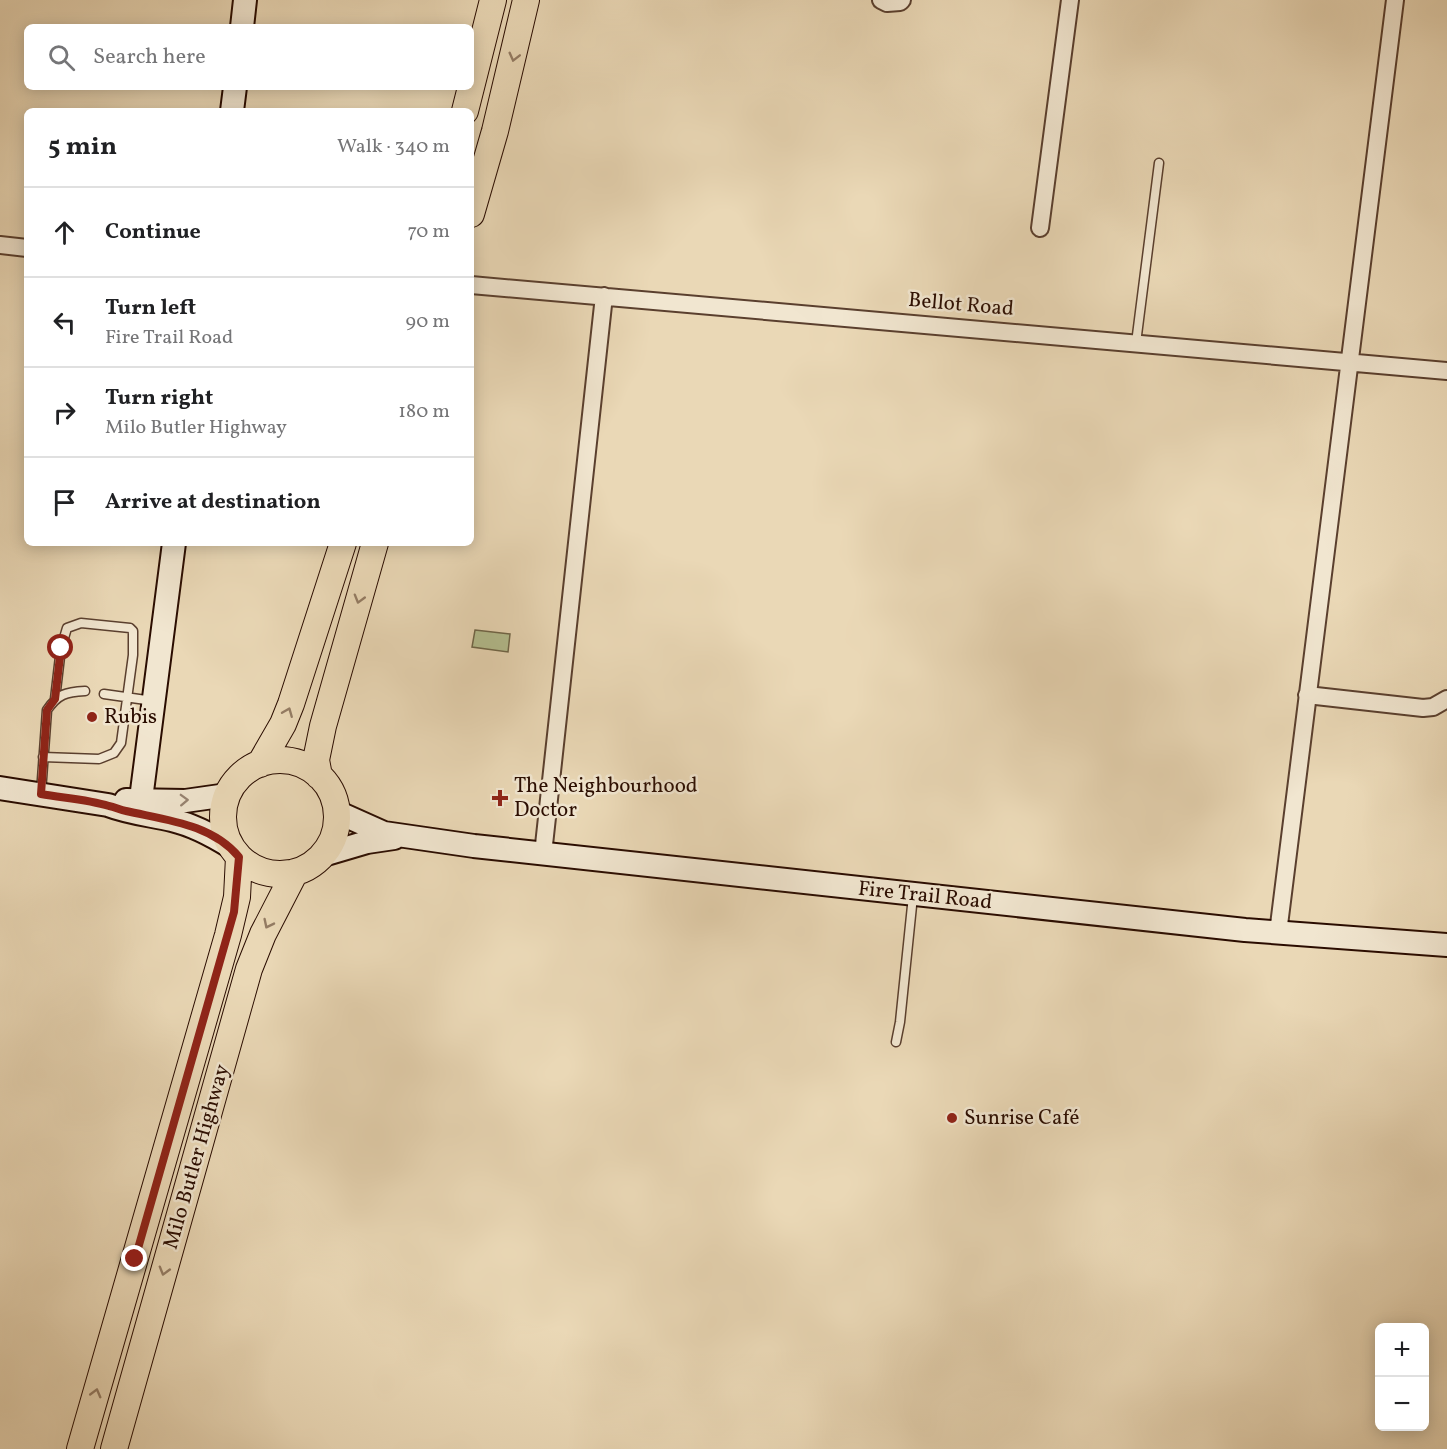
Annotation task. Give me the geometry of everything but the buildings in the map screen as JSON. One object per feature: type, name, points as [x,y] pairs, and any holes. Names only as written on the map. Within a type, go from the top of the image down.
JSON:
[{"type":"main road","points":[[242,24],[245,0]]},
{"type":"main road","points":[[474,75],[493,0]]},
{"type":"main road","points":[[474,204],[495,132],[526,0]]},
{"type":"main road","points":[[232,108],[235,90]]},
{"type":"main road","points":[[466,108],[470,90]]},
{"type":"main road","points":[[141,799],[174,546]]},
{"type":"main road","points":[[260,764],[283,724],[291,704],[342,546]]},
{"type":"main road","points":[[319,777],[316,760],[323,726],[374,546]]},
{"type":"main road","points":[[0,788],[108,805],[123,811],[188,825],[205,832],[256,869],[284,874],[295,872],[315,862],[323,855],[335,830],[337,812],[331,792],[319,777],[302,765],[291,761],[280,760],[260,764],[240,776],[227,795],[222,816],[226,837],[235,852]]},
{"type":"main road","points":[[108,805],[123,800],[185,801],[227,795]]},
{"type":"main road","name":"Fire Trail Road","points":[[337,812],[374,830],[404,837],[543,854],[1278,933],[1447,945]]},
{"type":"main road","name":"Fire Trail Road","points":[[323,855],[367,842],[404,837]]},
{"type":"main road","name":"Milo Butler Highway","points":[[80,1449],[228,935],[237,897],[235,852]]},
{"type":"main road","name":"Milo Butler Highway","points":[[114,1449],[249,969],[262,934],[295,872]]},
{"type":"street","points":[[881,0],[887,3],[900,3],[902,0]]},
{"type":"street","points":[[1040,228],[1070,0]]},
{"type":"street","points":[[1278,933],[1395,0]]},
{"type":"street","points":[[0,245],[24,248]]},
{"type":"street","name":"Bellot Road","points":[[474,285],[1447,371]]},
{"type":"street","points":[[543,854],[604,297]]},
{"type":"street","points":[[1307,695],[1423,708],[1433,707],[1447,699]]},
{"type":"lane","points":[[1137,344],[1159,163]]},
{"type":"lane","points":[[43,757],[92,760],[107,757],[121,743],[134,631],[130,628],[81,623],[67,628],[61,648],[55,699]]},
{"type":"lane","points":[[41,794],[47,710],[55,699],[69,692],[85,691]]},
{"type":"lane","points":[[104,694],[154,701]]},
{"type":"lane","points":[[896,1042],[913,895]]},
{"type":"green space","points":[[475,630],[510,634],[508,652],[472,647]]},
{"type":"place","name":"Rubis","points":[[92,717]]},
{"type":"place","name":"The Neighbourhood Doctor","points":[[500,798]]},
{"type":"place","name":"Sunrise Café","points":[[952,1118]]},
{"type":"route","points":[[61,648],[55,699],[47,710],[41,794],[108,805],[123,811],[188,825],[218,838],[231,847],[239,857],[234,912],[135,1259]]}]
